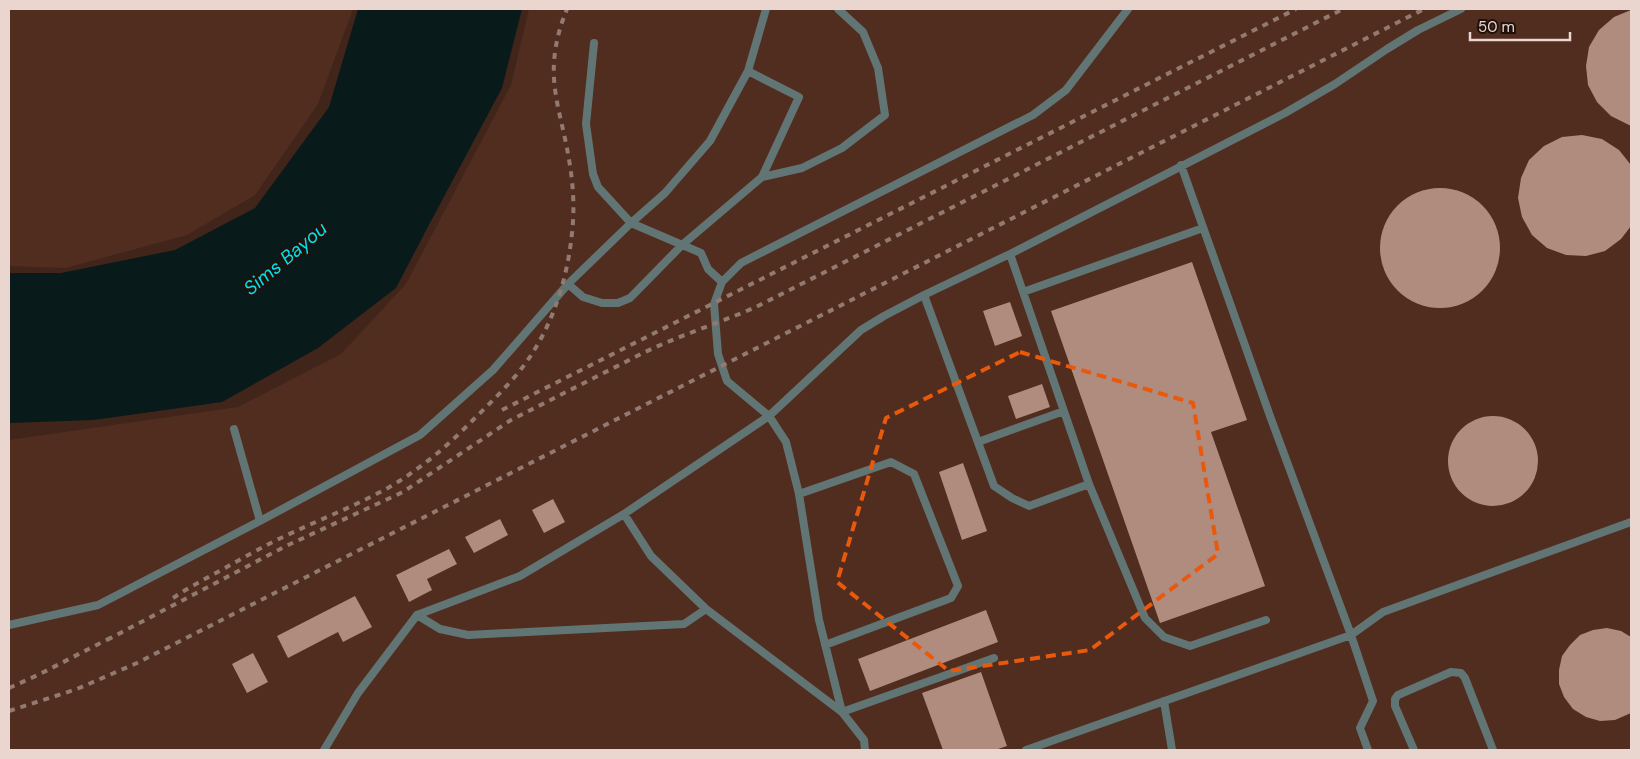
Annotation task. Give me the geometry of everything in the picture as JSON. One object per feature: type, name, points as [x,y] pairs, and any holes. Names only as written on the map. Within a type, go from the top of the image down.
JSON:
[{"type":"lane","points":[[9,625],[98,605],[420,435],[493,370],[568,284],[665,193],[710,141],[748,72],[766,9]]},
{"type":"lane","points":[[762,177],[802,168],[842,148],[885,115],[878,68],[863,32],[838,9]]},
{"type":"lane","points":[[842,712],[818,620],[798,494],[786,442],[769,416],[727,381],[718,354],[714,323],[714,304],[722,282],[741,263],[1033,115],[1066,90],[1128,9]]},
{"type":"lane","points":[[324,750],[358,693],[417,615],[520,576],[624,514],[769,416],[861,330],[884,316],[924,294],[1010,254],[1285,113],[1335,84],[1387,48],[1461,9]]},
{"type":"lane","points":[[594,43],[586,124],[593,174],[602,192],[631,223],[700,253],[708,270],[722,282]]},
{"type":"lane","points":[[568,284],[583,297],[602,303],[618,303],[630,298],[682,245],[762,177],[799,97],[748,72]]},
{"type":"lane","points":[[1181,165],[1270,416],[1351,635],[1373,701],[1360,728],[1368,750]]},
{"type":"lane","points":[[1023,292],[1203,228]]},
{"type":"lane","points":[[1010,254],[1089,484],[1145,618],[1164,637],[1190,646],[1266,620]]},
{"type":"lane","points":[[924,294],[994,486],[1028,506],[1089,484]]},
{"type":"lane","points":[[978,442],[1064,411]]},
{"type":"lane","points":[[234,429],[260,521]]},
{"type":"lane","points":[[798,494],[891,462],[914,474],[958,586],[951,598],[825,645]]},
{"type":"lane","points":[[624,514],[651,556],[706,609],[842,712],[864,740],[865,750]]},
{"type":"lane","points":[[1026,750],[1351,635],[1383,612],[1631,522]]},
{"type":"lane","points":[[417,615],[440,629],[468,635],[684,624],[706,609]]},
{"type":"lane","points":[[842,712],[994,658]]},
{"type":"lane","points":[[1414,750],[1395,706],[1395,699],[1398,695],[1452,672],[1461,673],[1465,678],[1493,750]]},
{"type":"lane","points":[[1164,701],[1172,750]]},
{"type":"highlighted area","points":[[1020,352],[1193,403],[1218,554],[1090,650],[949,671],[837,582],[886,418]]},
{"type":"shaded area","points":[[9,9],[353,9],[318,104],[255,195],[187,235],[65,268],[9,266]]},
{"type":"shaded area","points":[[529,9],[1631,9],[1631,750],[9,750],[9,440],[238,407],[341,354],[406,284],[511,85]]},
{"type":"water","name":"Sims Bayou","points":[[358,9],[522,9],[502,88],[396,288],[318,348],[222,402],[94,420],[9,423],[9,273],[61,273],[175,250],[255,208],[329,107]]},
{"type":"building","points":[[1631,10],[1631,126],[1611,116],[1597,102],[1588,85],[1586,66],[1589,47],[1599,30],[1614,17]]},
{"type":"building","points":[[1582,135],[1602,139],[1619,150],[1631,165],[1631,226],[1621,239],[1605,251],[1586,256],[1566,255],[1547,248],[1532,235],[1522,217],[1518,198],[1521,178],[1529,160],[1544,146],[1562,137]]},
{"type":"building","points":[[1440,188],[1463,192],[1483,205],[1496,225],[1500,248],[1496,271],[1483,291],[1463,304],[1440,308],[1417,304],[1397,291],[1384,271],[1380,248],[1384,225],[1397,205],[1417,192]]},
{"type":"building","points":[[1192,262],[1247,420],[1211,432],[1265,586],[1160,623],[1051,311]]},
{"type":"building","points":[[1010,302],[1022,336],[995,346],[983,311]]},
{"type":"building","points":[[1042,384],[1050,407],[1016,419],[1008,396]]},
{"type":"building","points":[[1484,416],[1502,416],[1518,423],[1531,436],[1538,452],[1538,470],[1531,486],[1518,499],[1502,506],[1484,506],[1468,499],[1455,486],[1448,470],[1448,452],[1455,436],[1468,423]]},
{"type":"building","points":[[963,463],[987,531],[962,540],[939,472]]},
{"type":"building","points":[[553,499],[565,522],[544,533],[532,510]]},
{"type":"building","points":[[500,519],[508,535],[474,553],[465,537]]},
{"type":"building","points":[[449,549],[457,564],[427,579],[432,590],[409,602],[396,575]]},
{"type":"building","points":[[355,596],[372,627],[343,642],[338,632],[288,658],[277,636]]},
{"type":"building","points":[[986,610],[998,642],[870,691],[858,659]]},
{"type":"building","points":[[1607,628],[1621,631],[1631,637],[1631,713],[1615,720],[1600,721],[1586,717],[1573,709],[1564,697],[1559,684],[1559,670],[1562,656],[1580,635],[1593,630]]},
{"type":"building","points":[[253,653],[268,682],[247,693],[232,664]]},
{"type":"building","points":[[981,672],[1007,746],[995,750],[943,750],[922,693]]},
{"type":"railway","points":[[173,598],[269,544],[369,498],[413,472],[459,433],[506,387],[529,358],[548,325],[555,307],[570,252],[573,223],[571,174],[556,98],[554,75],[557,42],[567,9]]},
{"type":"railway","points":[[502,410],[1296,9]]},
{"type":"railway","points":[[107,640],[286,546],[403,492],[511,420],[645,352],[756,307],[1343,9]]},
{"type":"railway","points":[[9,711],[77,689],[137,663],[1424,9]]},
{"type":"railway","points":[[9,688],[112,637]]}]
